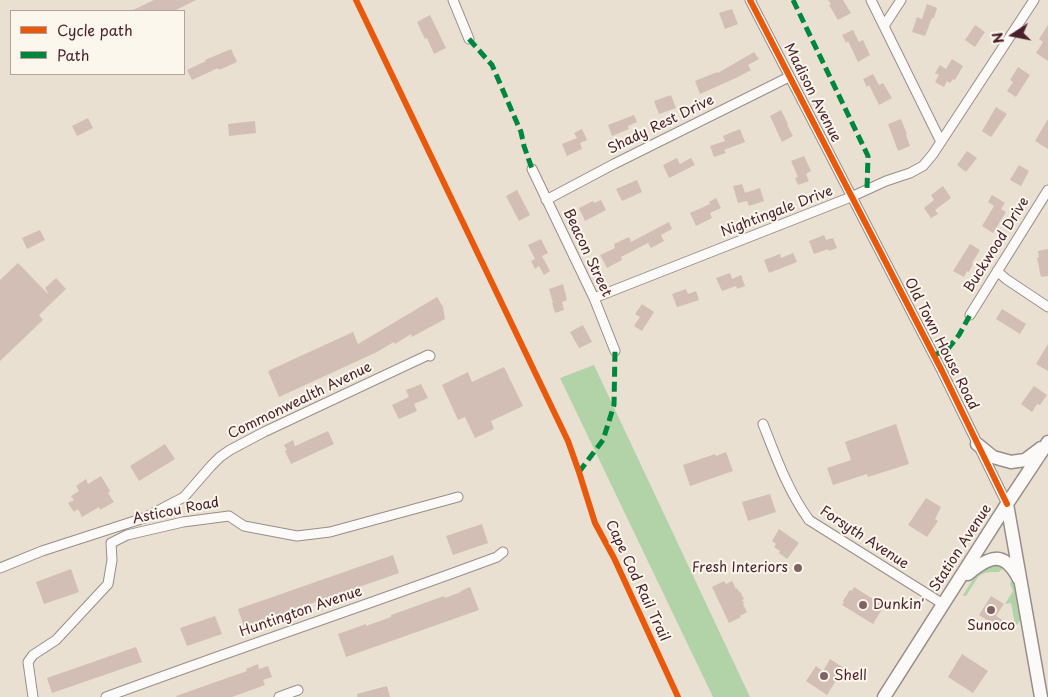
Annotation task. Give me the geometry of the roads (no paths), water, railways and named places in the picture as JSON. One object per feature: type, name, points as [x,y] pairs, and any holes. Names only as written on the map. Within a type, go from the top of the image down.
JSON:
[{"type":"main road","points":[[977,444],[992,457],[1011,462],[1025,460],[1048,443]]},
{"type":"main road","name":"Station Avenue","points":[[884,697],[1048,443]]},
{"type":"main road","name":"Old Town House Road","points":[[1007,504],[1042,697]]},
{"type":"main road","points":[[958,582],[984,562],[994,559],[1010,566],[1022,585]]},
{"type":"street","points":[[453,0],[469,39]]},
{"type":"street","name":"Madison Avenue","points":[[750,0],[851,197]]},
{"type":"street","points":[[872,0],[941,142]]},
{"type":"street","points":[[884,26],[901,0]]},
{"type":"street","name":"Nightingale Drive","points":[[594,298],[851,197],[923,166],[933,154],[1034,0]]},
{"type":"street","name":"Shady Rest Drive","points":[[546,200],[789,77]]},
{"type":"street","name":"Beacon Street","points":[[532,169],[594,298],[616,351]]},
{"type":"street","name":"Buckwood Drive","points":[[970,315],[1048,190]]},
{"type":"street","name":"Old Town House Road","points":[[851,197],[942,371],[1007,504]]},
{"type":"street","points":[[996,271],[1048,306]]},
{"type":"street","name":"Commonwealth Avenue","points":[[0,568],[69,542],[144,518],[184,497],[211,466],[230,450],[364,384],[428,355],[430,356]]},
{"type":"street","name":"Forsyth Avenue","points":[[763,424],[787,483],[798,505],[809,520],[943,604]]},
{"type":"street","name":"Asticou Road","points":[[33,697],[28,662],[33,655],[56,640],[108,584],[112,560],[112,543],[127,535],[183,522],[229,516],[244,526],[297,536],[330,532],[458,497]]},
{"type":"street","name":"Huntington Avenue","points":[[106,697],[404,591],[497,557],[503,552]]},
{"type":"street","points":[[279,697],[298,690]]},
{"type":"place","name":"Fresh Interiors","points":[[798,568]]},
{"type":"place","name":"Dunkin'","points":[[863,605]]},
{"type":"place","name":"Sunoco","points":[[991,610]]},
{"type":"place","name":"Shell","points":[[824,676]]}]
